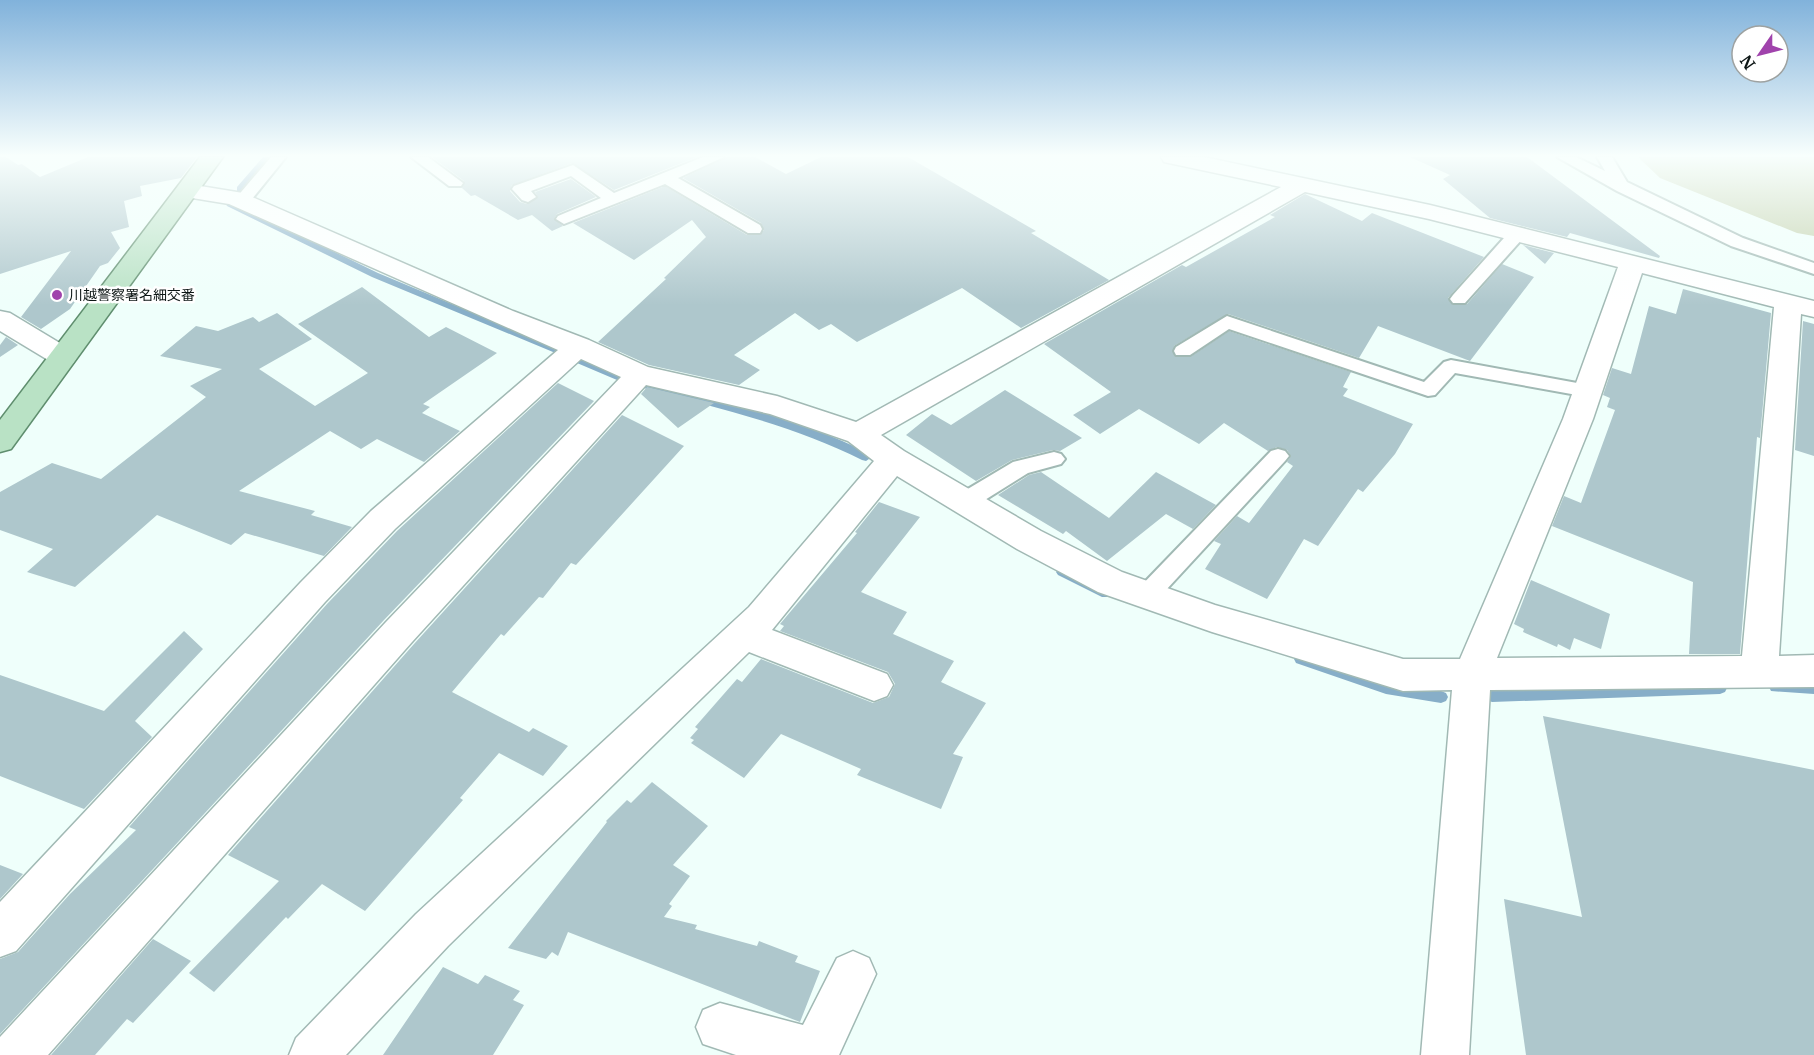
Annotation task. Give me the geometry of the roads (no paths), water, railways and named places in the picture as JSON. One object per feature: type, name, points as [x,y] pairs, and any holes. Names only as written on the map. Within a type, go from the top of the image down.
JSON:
[{"type":"main road","points":[[0,442],[177,206]]},
{"type":"street","points":[[254,206],[504,317],[579,346],[640,374],[777,406],[859,434],[893,459],[964,502],[1039,546],[1110,582],[1146,596],[1404,675],[1814,671]]},
{"type":"street","points":[[859,434],[1263,206]]},
{"type":"street","points":[[1397,206],[1518,233],[1801,306],[1759,673]]},
{"type":"street","points":[[1445,1055],[1472,675],[1588,391],[1632,264]]},
{"type":"street","points":[[0,319],[63,357]]},
{"type":"street","points":[[0,935],[313,592],[383,520],[579,346]]},
{"type":"street","points":[[16,1055],[399,632],[640,374]]},
{"type":"street","points":[[313,1055],[432,930],[762,617],[893,459]]},
{"type":"street","points":[[744,634],[874,685]]},
{"type":"street","points":[[720,1028],[814,1054],[853,974]]},
{"type":"lane","points":[[564,219],[595,206]]},
{"type":"lane","points":[[715,206],[754,229]]},
{"type":"lane","points":[[1661,206],[1737,242],[1814,269]]},
{"type":"lane","points":[[1459,299],[1518,233]]},
{"type":"lane","points":[[1183,351],[1227,322],[1428,390],[1451,366],[1588,391]]},
{"type":"lane","points":[[1146,596],[1278,456]]},
{"type":"lane","points":[[964,502],[1021,467],[1054,459]]},
{"type":"waterway","points":[[235,206],[375,275],[557,350]]},
{"type":"waterway","points":[[581,361],[621,378]]},
{"type":"waterway","points":[[644,385],[758,414],[813,432],[866,457]]},
{"type":"waterway","points":[[1062,572],[1106,593]]},
{"type":"waterway","points":[[1301,659],[1386,688],[1441,697]]},
{"type":"waterway","points":[[1776,687],[1814,688]]},
{"type":"waterway","points":[[1492,696],[1720,688]]},
{"type":"place","name":"川越警察署名細交番","points":[[57,295]]}]
